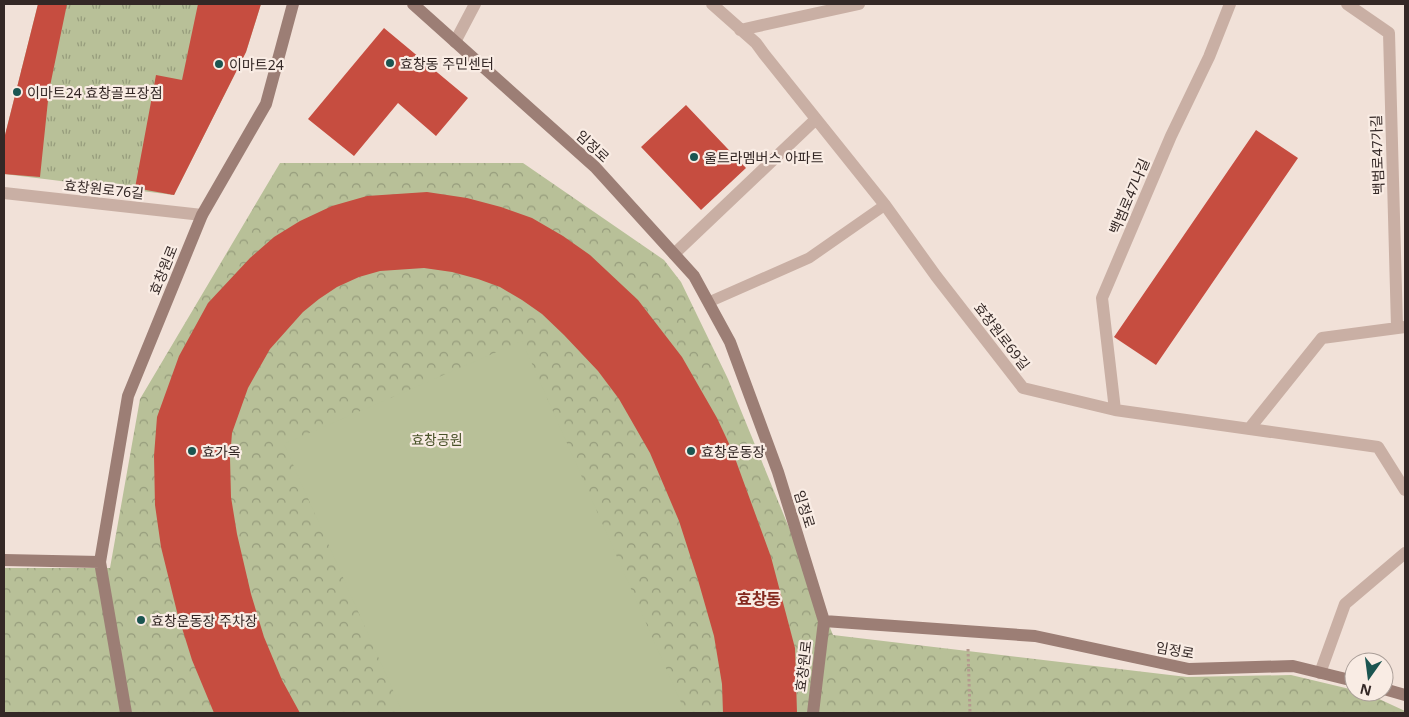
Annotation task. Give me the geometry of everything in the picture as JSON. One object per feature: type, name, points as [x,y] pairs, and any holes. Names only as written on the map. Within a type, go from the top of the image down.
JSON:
[{"type":"street","name":"효창원로","points":[[126,713],[100,562],[128,396],[202,215],[266,104],[293,4]]},
{"type":"street","name":"임정로","points":[[413,4],[595,168],[694,276],[730,342],[778,472],[824,621],[1035,636],[1189,670],[1293,666],[1344,679]]},
{"type":"street","points":[[455,42],[475,4]]},
{"type":"street","name":"효창원로69길","points":[[712,4],[756,43],[884,205],[936,276],[1023,388],[1115,410],[1378,447],[1405,490]]},
{"type":"street","points":[[740,30],[859,4]]},
{"type":"street","name":"백범로47나길","points":[[1115,410],[1102,298],[1171,136],[1209,57],[1230,4]]},
{"type":"street","name":"백범로47가길","points":[[1249,429],[1322,338],[1401,327],[1389,33],[1347,4]]},
{"type":"street","points":[[674,254],[815,120]]},
{"type":"street","name":"효창원로76길","points":[[4,193],[202,215]]},
{"type":"street","points":[[1320,673],[1345,604],[1405,553]]},
{"type":"street","points":[[4,560],[100,562]]},
{"type":"street","name":"효창원로","points":[[813,713],[824,621]]},
{"type":"lane","points":[[709,302],[809,258],[884,205]]},
{"type":"path","points":[[967,631],[970,713]]},
{"type":"green space","points":[[38,4],[261,4],[246,52],[174,195],[4,174],[4,139]]},
{"type":"green space","name":"효창공원","points":[[280,163],[523,163],[664,260],[681,282],[728,379],[833,635],[1187,677],[1291,675],[1344,688],[1344,702],[1386,702],[1405,711],[1405,713],[4,713],[4,568],[110,568],[140,399]]},
{"type":"green space","points":[[522,341],[683,707],[669,713],[403,713],[284,444]]},
{"type":"building","points":[[38,4],[67,4],[49,91],[40,177],[4,174],[4,139]]},
{"type":"building","points":[[198,4],[261,4],[246,52],[174,195],[135,188],[156,75],[182,80]]},
{"type":"building","name":"효창동 주민센터","points":[[384,28],[468,98],[436,136],[398,103],[354,156],[308,119]]},
{"type":"building","name":"울트라멤버스 아파트","points":[[686,105],[746,168],[701,210],[641,147]]},
{"type":"building","points":[[1256,130],[1298,158],[1156,365],[1114,337]]},
{"type":"building","name":"효창운동장","points":[[427,192],[467,198],[501,207],[532,218],[563,236],[590,255],[638,300],[682,357],[717,418],[732,450],[771,557],[795,648],[797,713],[723,713],[722,684],[714,636],[679,521],[650,453],[619,399],[598,371],[542,314],[522,300],[500,287],[478,279],[452,272],[424,268],[380,271],[359,277],[337,287],[319,299],[303,312],[270,349],[248,388],[232,433],[230,458],[231,497],[237,534],[251,594],[264,637],[282,680],[300,713],[214,713],[192,660],[177,612],[161,547],[155,505],[154,456],[157,417],[179,356],[208,303],[250,258],[274,237],[300,221],[332,206],[367,196]]},
{"type":"place","name":"효창동 주민센터","points":[[390,63]]},
{"type":"place","name":"이마트24","points":[[219,64]]},
{"type":"place","name":"이마트24 효창골프장점","points":[[17,92]]},
{"type":"place","name":"울트라멤버스 아파트","points":[[694,157]]},
{"type":"place","name":"효가옥","points":[[192,451]]},
{"type":"place","name":"효창운동장","points":[[691,451]]},
{"type":"place","name":"효창운동장 주차장","points":[[141,620]]},
{"type":"district","name":"효창동","points":[[759,599]]}]
